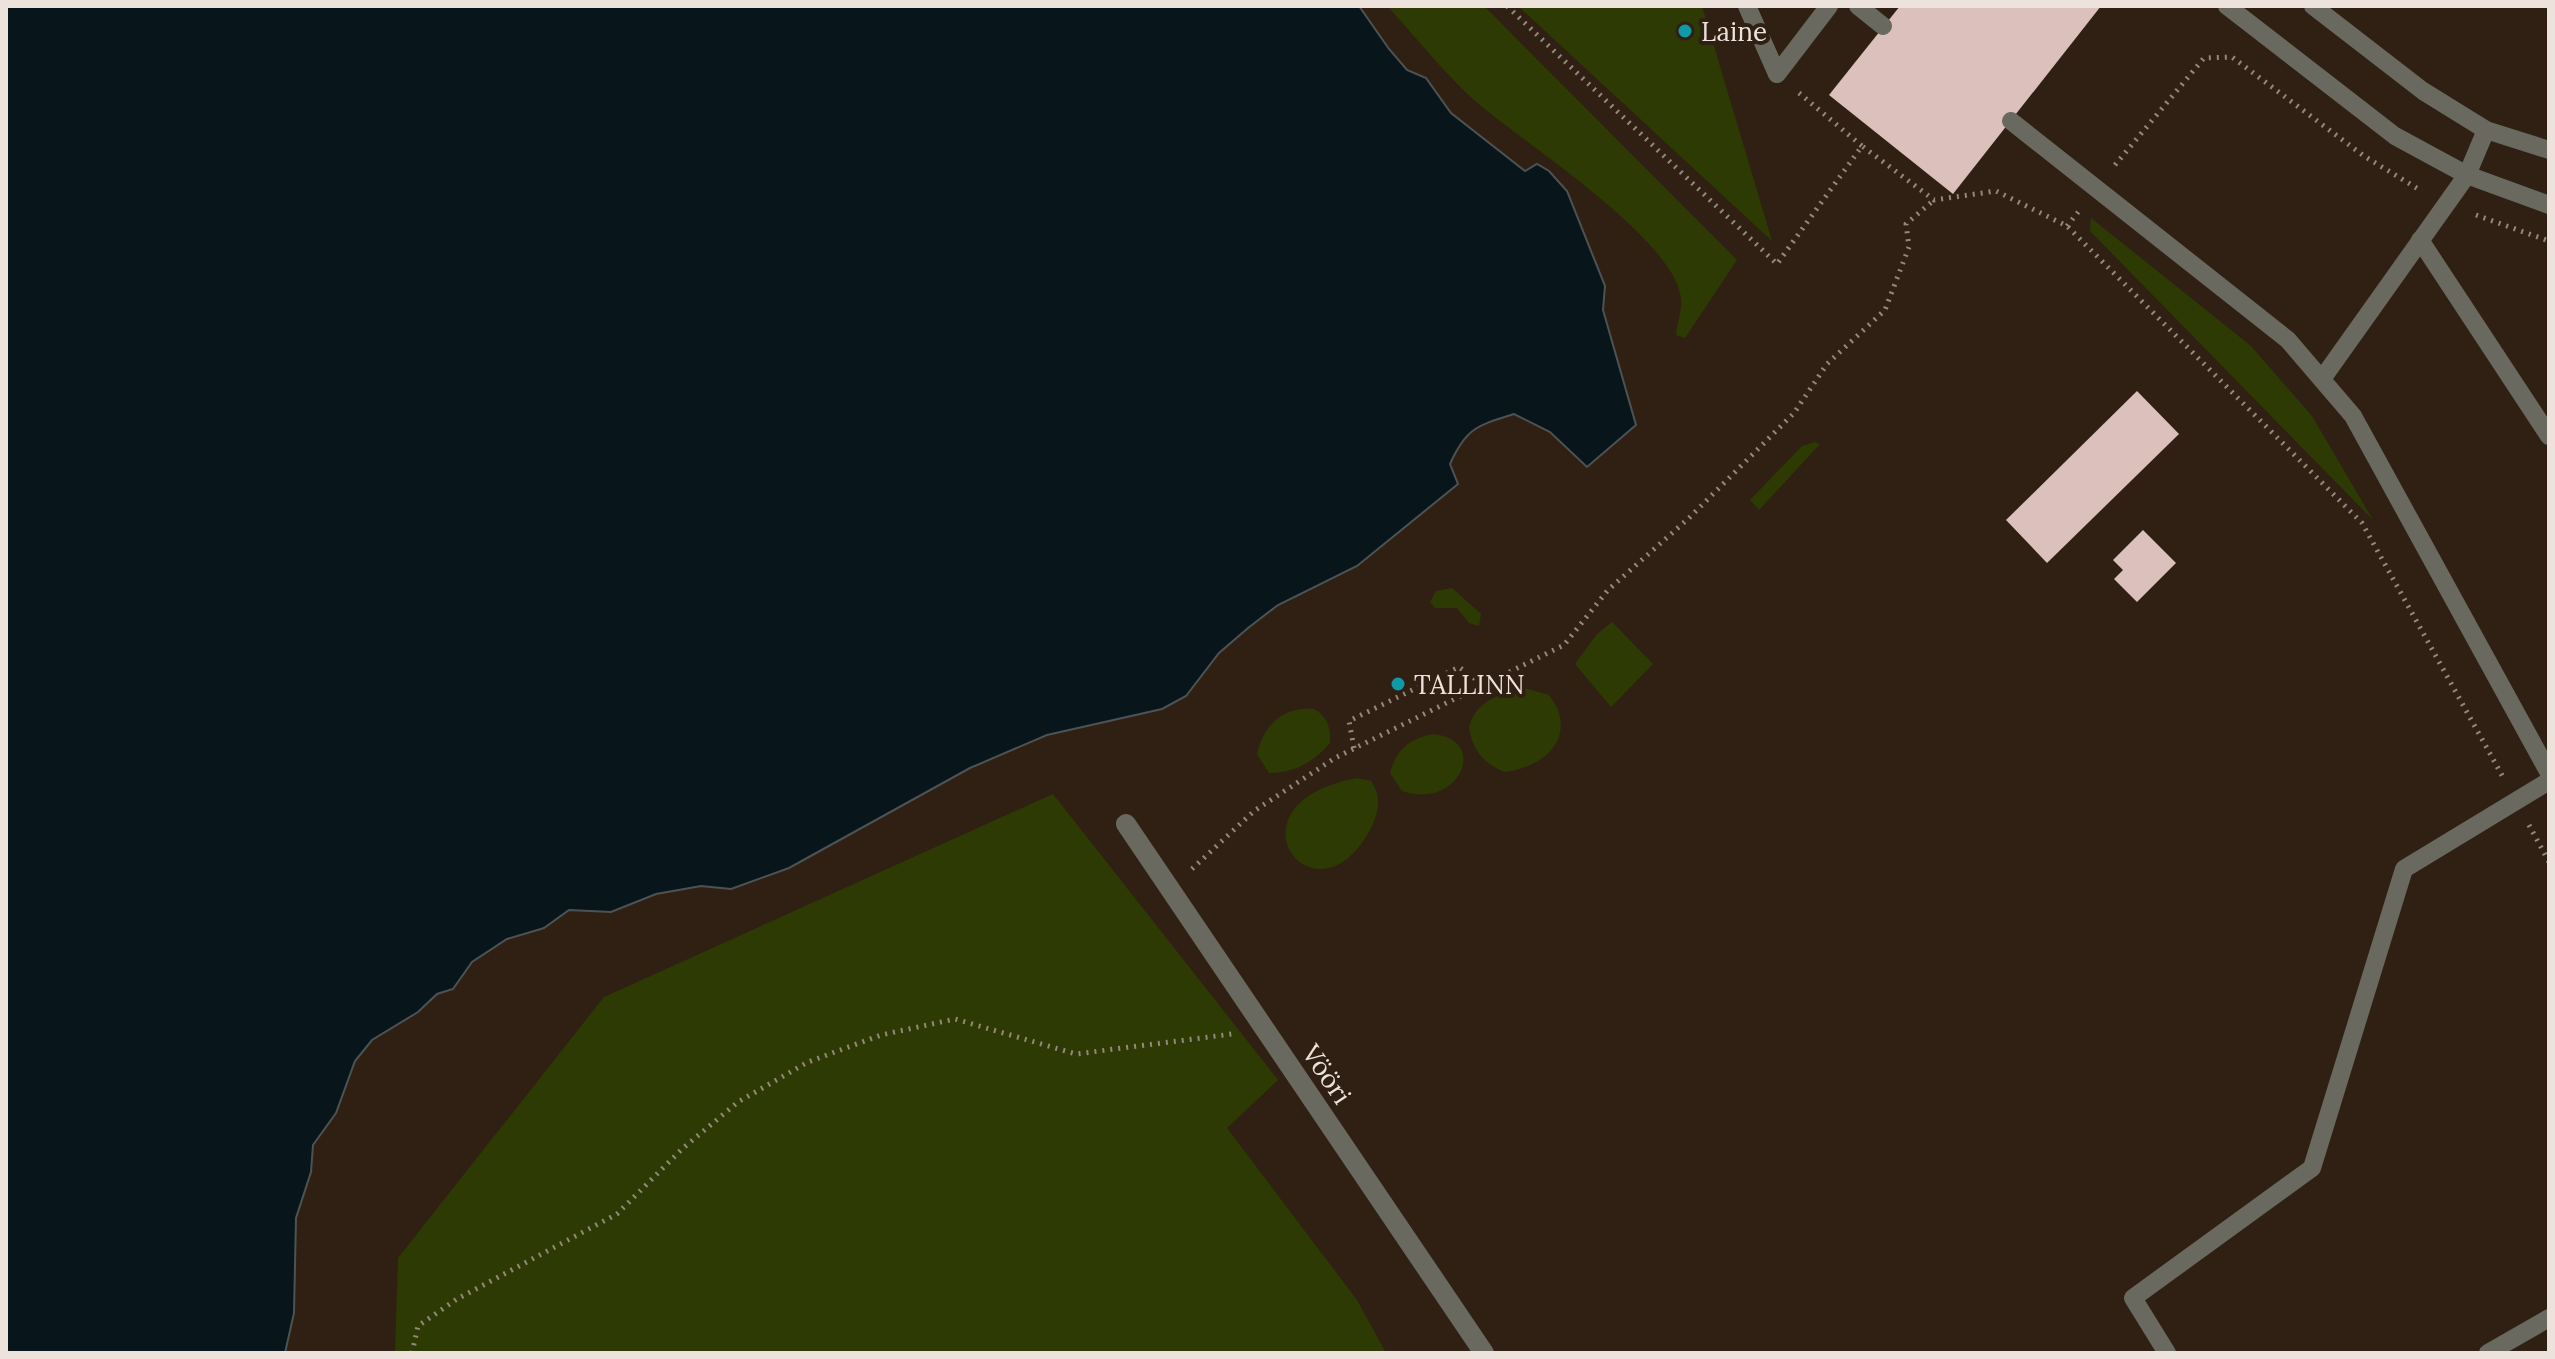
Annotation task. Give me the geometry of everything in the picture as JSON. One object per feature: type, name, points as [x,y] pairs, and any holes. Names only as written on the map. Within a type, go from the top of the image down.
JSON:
[{"type":"street","name":"Vööri","points":[[1126,824],[1484,1353]]},
{"type":"lane","points":[[1747,6],[1777,74],[1829,6]]},
{"type":"lane","points":[[1858,6],[1883,26]]},
{"type":"lane","points":[[2227,6],[2395,136],[2467,175],[2549,205]]},
{"type":"lane","points":[[2313,6],[2423,91],[2486,130],[2549,150]]},
{"type":"lane","points":[[2011,121],[2288,340],[2353,416],[2549,773]]},
{"type":"lane","points":[[2322,379],[2467,175],[2486,130]]},
{"type":"lane","points":[[2420,240],[2549,436]]},
{"type":"lane","points":[[2167,1353],[2133,1298],[2312,1168],[2404,869],[2549,781]]},
{"type":"lane","points":[[2488,1353],[2549,1318]]},
{"type":"path","points":[[1507,6],[1777,264],[1862,146]]},
{"type":"path","points":[[2067,226],[2204,58],[2232,57],[2364,156],[2445,204],[2549,241]]},
{"type":"path","points":[[1777,74],[1862,146],[1934,200]]},
{"type":"path","points":[[1171,889],[1215,851],[1254,811],[1354,748],[1564,645],[1608,590],[1689,518],[1794,413],[1827,364],[1885,310],[1909,247],[1906,224],[1934,200],[1996,191],[2067,226],[2362,523],[2549,862]]},
{"type":"path","points":[[1354,748],[1349,721],[1459,667],[1485,686]]},
{"type":"path","points":[[412,1353],[418,1326],[457,1299],[617,1214],[682,1149],[738,1102],[808,1062],[881,1035],[955,1019],[1076,1054],[1266,1030]]},
{"type":"green space","points":[[1387,6],[1484,6],[1737,260],[1685,338],[1676,335],[1681,299],[1673,275],[1653,248],[1592,192],[1474,100]]},
{"type":"green space","points":[[1518,6],[1702,6],[1772,241]]},
{"type":"green space","points":[[2091,218],[2251,346],[2312,416],[2373,520],[2090,231]]},
{"type":"green space","points":[[1815,442],[1820,444],[1759,510],[1750,500],[1802,446]]},
{"type":"green space","points":[[1452,588],[1481,614],[1479,626],[1469,623],[1457,608],[1435,608],[1430,602],[1436,591]]},
{"type":"green space","points":[[1612,622],[1653,664],[1611,707],[1575,664],[1597,634]]},
{"type":"green space","points":[[1524,688],[1549,695],[1561,723],[1559,735],[1545,756],[1520,769],[1505,772],[1480,755],[1469,727],[1483,704]]},
{"type":"green space","points":[[1314,709],[1327,723],[1330,743],[1303,765],[1269,773],[1257,754],[1264,734],[1284,714]]},
{"type":"green space","points":[[1433,734],[1451,739],[1460,748],[1463,760],[1460,772],[1452,783],[1439,791],[1422,795],[1402,791],[1390,773],[1396,758],[1411,742]]},
{"type":"green space","points":[[1357,778],[1371,781],[1377,793],[1377,810],[1371,828],[1349,857],[1326,869],[1305,866],[1291,852],[1285,833],[1292,812],[1315,792]]},
{"type":"green space","points":[[1053,794],[1278,1080],[1227,1128],[1357,1300],[1386,1353],[395,1353],[398,1258],[604,997]]},
{"type":"shaded area","points":[[6,6],[1359,6],[1407,70],[1426,78],[1451,113],[1525,171],[1537,164],[1549,171],[1567,191],[1605,286],[1603,310],[1636,425],[1587,467],[1550,432],[1514,414],[1482,425],[1468,435],[1450,464],[1458,484],[1357,566],[1278,605],[1219,653],[1186,696],[1162,709],[1047,735],[970,768],[789,868],[731,889],[701,886],[656,894],[611,912],[569,910],[544,928],[507,939],[472,962],[453,989],[437,994],[418,1012],[372,1040],[355,1061],[336,1113],[313,1145],[311,1172],[296,1218],[294,1313],[285,1353],[6,1353]]},
{"type":"building","points":[[1900,6],[2101,6],[1953,194],[1829,95]]},
{"type":"building","points":[[2137,391],[2179,434],[2047,563],[2006,520]]},
{"type":"building","points":[[2143,530],[2176,563],[2137,602],[2114,579],[2123,570],[2113,560]]},
{"type":"place","name":"Laine","points":[[1685,31]]},
{"type":"place","name":"TALLINN","points":[[1398,684]]}]
